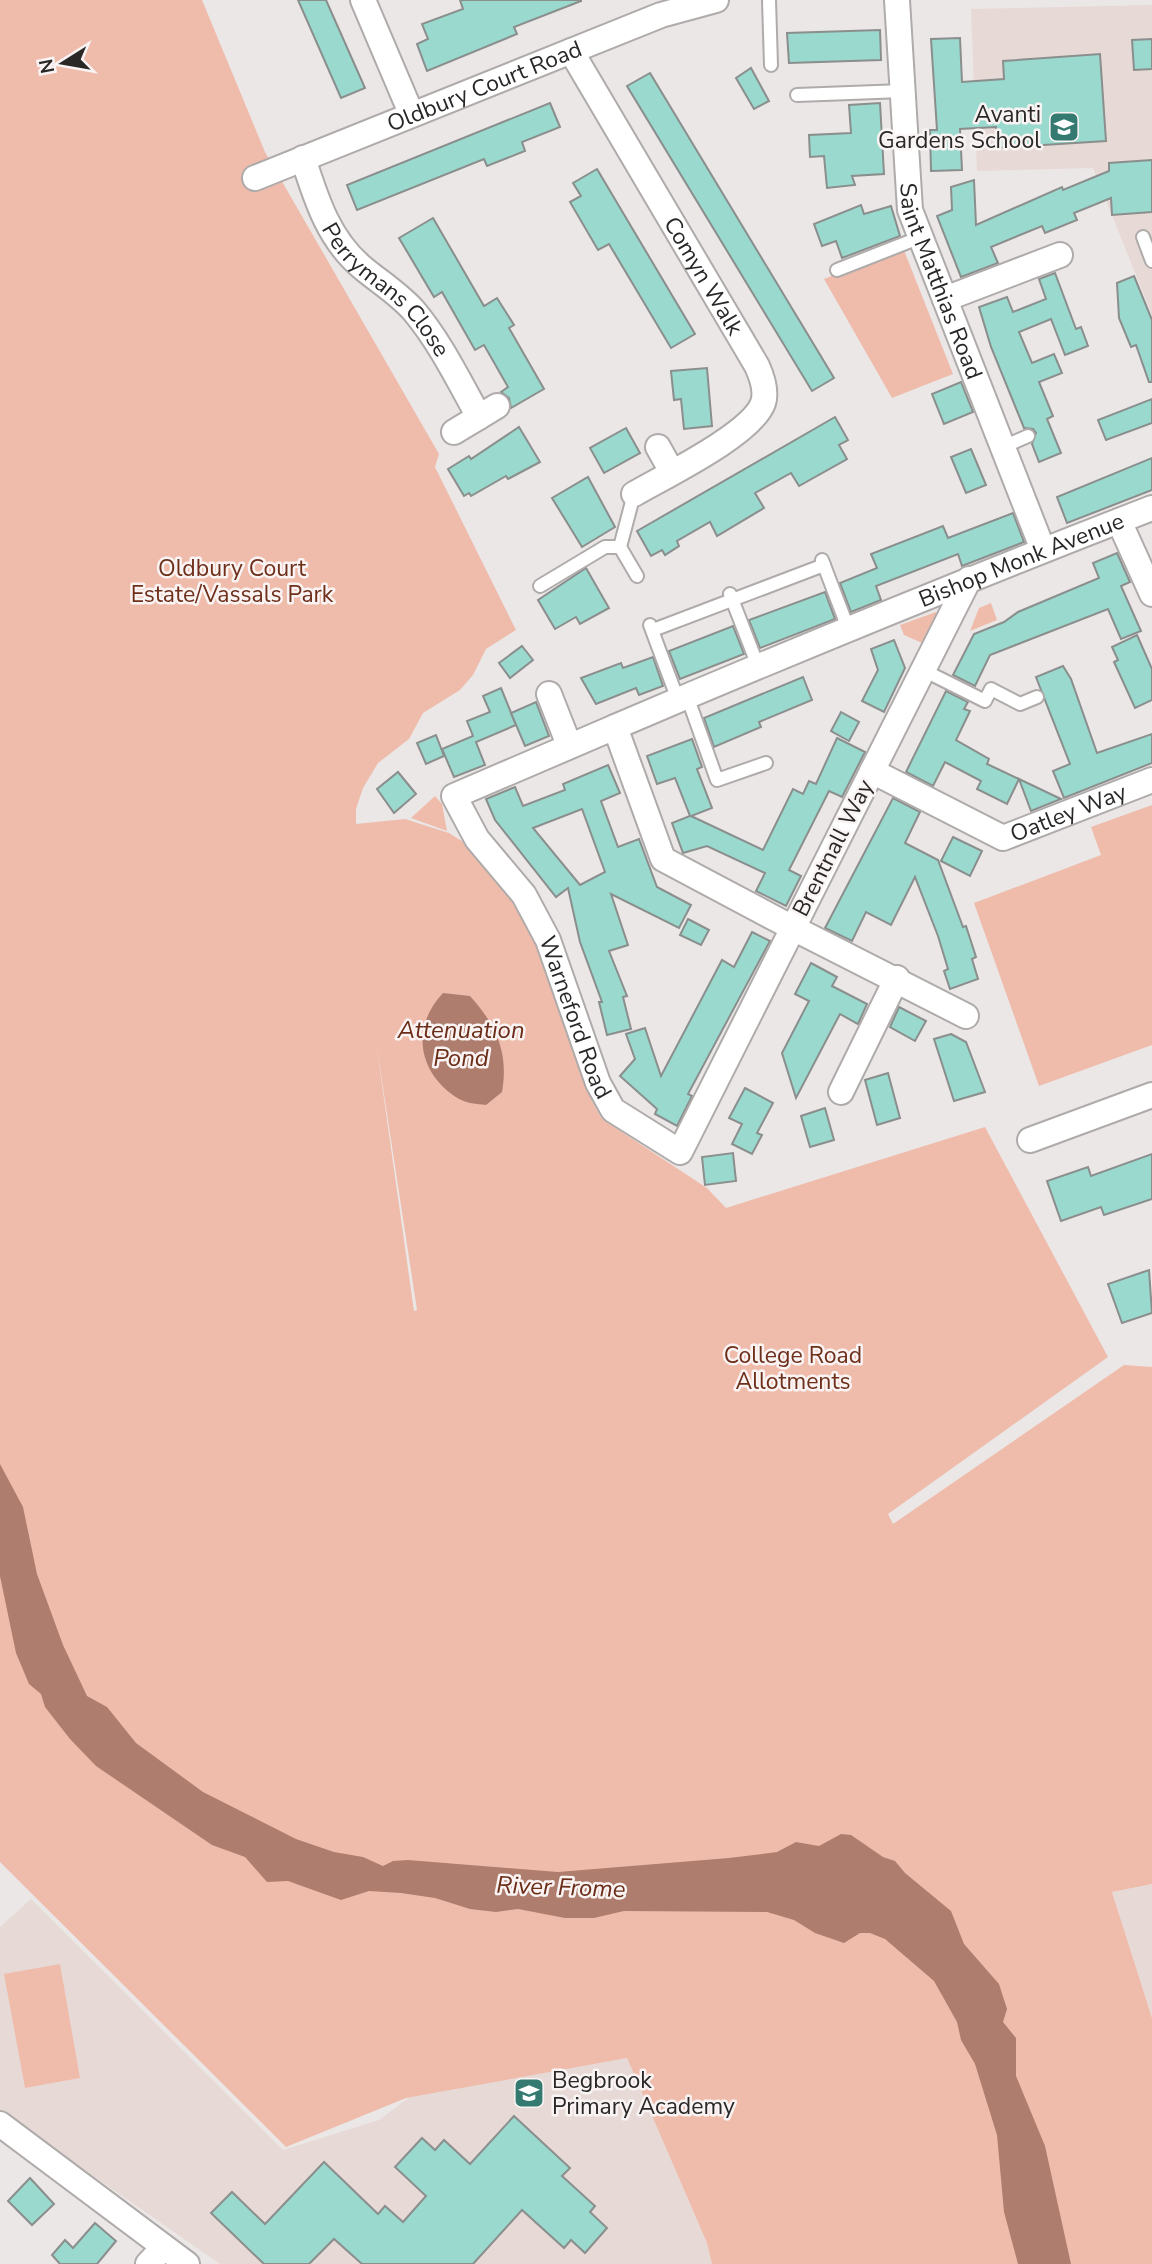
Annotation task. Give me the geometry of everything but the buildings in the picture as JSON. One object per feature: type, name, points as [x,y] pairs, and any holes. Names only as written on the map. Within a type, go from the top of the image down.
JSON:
[{"type":"street","points":[[363,0],[411,113]]},
{"type":"street","name":"Oldbury Court Road","points":[[255,178],[411,113],[661,15],[716,0]]},
{"type":"street","name":"Saint Matthias Road","points":[[897,0],[910,210],[1044,550]]},
{"type":"street","name":"Comyn Walk","points":[[571,51],[757,366],[762,380],[764,400],[750,422],[634,494]]},
{"type":"street","name":"Perrymans Close","points":[[303,158],[323,214],[334,235],[358,263],[400,296],[488,411],[454,432]]},
{"type":"street","points":[[945,299],[1060,255]]},
{"type":"street","points":[[657,447],[672,472]]},
{"type":"street","name":"Bishop Monk Avenue","points":[[848,628],[1152,508]]},
{"type":"street","points":[[1119,521],[1152,594]]},
{"type":"street","name":"Brentnall Way","points":[[615,727],[663,859],[793,928],[969,579]]},
{"type":"street","points":[[615,727],[848,628]]},
{"type":"street","points":[[549,694],[569,745]]},
{"type":"street","name":"Warneford Road","points":[[615,727],[454,796],[477,839],[524,895],[548,940],[598,1083],[612,1110],[680,1152],[793,928]]},
{"type":"street","name":"Oatley Way","points":[[872,771],[1003,838],[1152,780]]},
{"type":"street","points":[[793,928],[897,978],[966,1016]]},
{"type":"street","points":[[841,1092],[897,978]]},
{"type":"street","points":[[1030,1140],[1152,1095]]},
{"type":"street","points":[[0,2124],[127,2211],[156,2256],[187,2264]]},
{"type":"lane","points":[[769,0],[771,65]]},
{"type":"lane","points":[[797,96],[903,91]]},
{"type":"lane","points":[[836,270],[921,237]]},
{"type":"lane","points":[[1143,237],[1152,261]]},
{"type":"lane","points":[[1003,447],[1028,436]]},
{"type":"lane","name":"Comyn Walk","points":[[620,547],[634,494]]},
{"type":"lane","points":[[540,586],[606,547],[620,547],[637,576]]},
{"type":"lane","points":[[766,762],[717,780],[651,627],[823,562],[848,628]]},
{"type":"lane","points":[[731,597],[758,666]]},
{"type":"lane","points":[[923,670],[985,701],[990,689],[1020,704],[1037,698]]},
{"type":"shaded area","name":"Avanti Gardens School","points":[[1152,5],[1152,315],[1093,168],[977,171],[971,9]]},
{"type":"shaded area","points":[[1152,1884],[1152,2018],[1112,1892]]},
{"type":"shaded area","name":"Begbrook Primary Academy","points":[[31,1899],[283,2150],[379,2120],[439,2075],[627,2058],[707,2243],[712,2264],[220,2264],[0,2111],[0,1927]]},
{"type":"green space","points":[[0,0],[202,0],[265,152],[439,454],[435,467],[516,630],[486,649],[473,675],[460,690],[423,713],[409,739],[378,763],[363,788],[356,809],[356,824],[405,819],[449,833],[478,851],[513,899],[545,961],[580,1054],[591,1099],[602,1119],[707,1188],[726,1208],[985,1127],[1108,1357],[888,1514],[893,1524],[1124,1365],[1152,1367],[1152,1884],[1112,1892],[1152,2018],[1152,2264],[712,2264],[707,2243],[627,2058],[406,2098],[286,2147],[0,1862]],"holes":[[[376,1042],[417,1310],[414,1311]]]},
{"type":"green space","points":[[903,248],[953,374],[892,398],[824,279]]},
{"type":"green space","points":[[991,603],[997,620],[970,631],[979,608]]},
{"type":"green space","points":[[936,612],[941,621],[929,646],[904,635],[900,625]]},
{"type":"green space","points":[[435,796],[442,804],[447,831],[411,818]]},
{"type":"green space","points":[[1152,805],[1152,1045],[1039,1086],[974,903],[1101,855],[1091,827]]},
{"type":"green space","points":[[60,1964],[80,2078],[25,2088],[4,1974]]},
{"type":"water","name":"Attenuation Pond","points":[[443,993],[470,996],[487,1018],[498,1040],[504,1064],[502,1092],[486,1105],[459,1099],[445,1089],[427,1064],[423,1050],[426,1021]]},
{"type":"water","name":"River Frome","points":[[0,1464],[23,1507],[37,1574],[63,1645],[87,1696],[107,1707],[136,1743],[203,1792],[296,1839],[334,1852],[363,1857],[383,1866],[393,1861],[408,1860],[558,1872],[777,1852],[796,1842],[819,1846],[841,1834],[851,1835],[883,1857],[895,1861],[905,1873],[951,1911],[964,1944],[999,1984],[1007,2009],[1003,2022],[1016,2038],[1016,2076],[1045,2146],[1071,2264],[1018,2264],[1004,2212],[997,2135],[975,2064],[961,2040],[957,2022],[934,1981],[885,1939],[870,1933],[860,1933],[844,1943],[815,1933],[794,1920],[767,1912],[624,1911],[594,1918],[565,1918],[518,1909],[496,1912],[470,1909],[435,1898],[401,1893],[369,1891],[341,1900],[288,1881],[267,1882],[245,1857],[212,1845],[96,1766],[45,1707],[41,1694],[29,1684],[16,1653],[0,1576]]},
{"type":"place","name":"Avanti Gardens School","points":[[1064,127]]},
{"type":"place","name":"Begbrook Primary Academy","points":[[529,2093]]},
{"type":"park label","name":"Oldbury Court Estate/Vassals Park","points":[[232,581]]},
{"type":"park label","name":"College Road Allotments","points":[[793,1368]]}]
